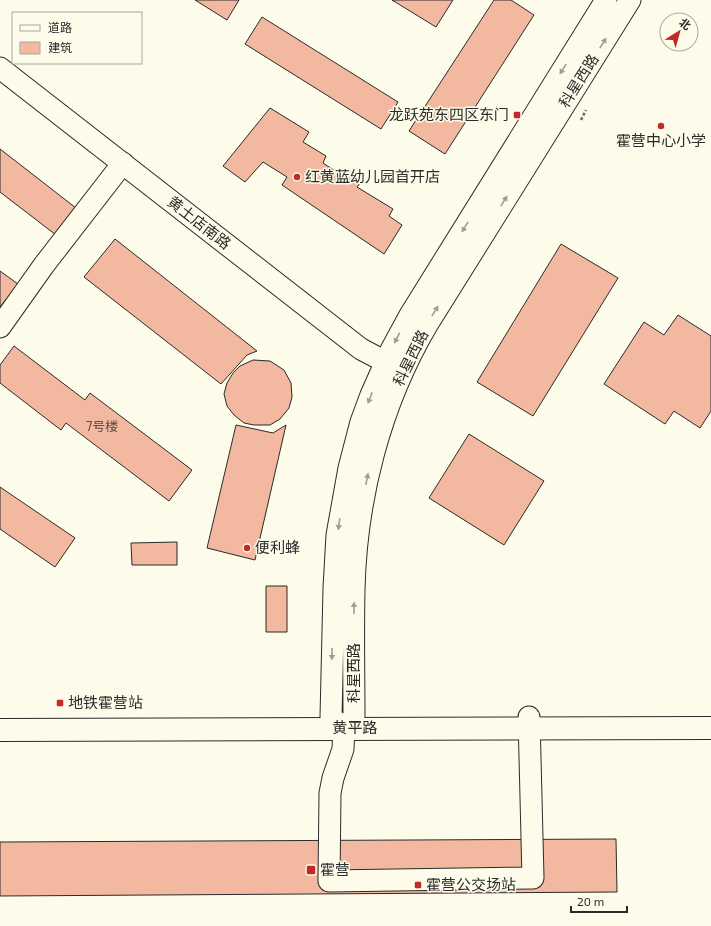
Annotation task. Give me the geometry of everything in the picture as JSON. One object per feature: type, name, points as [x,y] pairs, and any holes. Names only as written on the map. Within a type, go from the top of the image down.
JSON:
[{"type":"main road","name":"黄平路","points":[[530,723],[711,717]]},
{"type":"main road","name":"黄平路","points":[[0,718],[530,723],[711,728]]},
{"type":"main road","name":"黄平路","points":[[0,730],[343,721]]},
{"type":"street","name":"科星西路","points":[[394,366],[410,314],[606,0]]},
{"type":"street","name":"科星西路","points":[[530,723],[533,878],[329,881],[330,793],[333,778],[343,749],[335,561],[343,494],[361,422],[394,366],[427,325],[630,0]]},
{"type":"street","name":"黄土店南路","points":[[0,68],[361,349],[394,366]]},
{"type":"street","points":[[0,327],[44,265],[123,163]]},
{"type":"building","points":[[195,0],[239,0],[227,20]]},
{"type":"building","points":[[392,0],[453,0],[436,27]]},
{"type":"building","points":[[494,0],[511,0],[534,15],[445,154],[409,131]]},
{"type":"building","points":[[262,17],[398,102],[381,129],[245,44]]},
{"type":"building","points":[[270,108],[309,132],[303,142],[326,156],[323,163],[346,178],[349,173],[362,181],[357,187],[393,209],[389,216],[402,225],[384,254],[282,185],[287,177],[263,162],[245,182],[223,166]]},
{"type":"building","points":[[0,149],[76,208],[56,235],[0,192]]},
{"type":"building","points":[[115,239],[257,351],[247,355],[221,384],[84,277]]},
{"type":"building","points":[[561,244],[618,278],[533,416],[477,382]]},
{"type":"building","points":[[0,271],[18,284],[0,307]]},
{"type":"building","points":[[678,315],[711,336],[711,411],[700,428],[674,411],[665,424],[604,384],[644,322],[664,335]]},
{"type":"building","points":[[14,346],[85,400],[90,393],[192,470],[169,501],[66,423],[61,430],[0,383],[0,365]]},
{"type":"building","points":[[253,360],[270,361],[284,370],[291,383],[292,397],[289,408],[280,419],[270,425],[254,425],[244,423],[234,415],[227,406],[224,394],[227,383],[233,373],[240,366]]},
{"type":"building","points":[[236,425],[273,433],[286,425],[255,560],[207,548]]},
{"type":"building","points":[[469,434],[544,481],[504,545],[429,498]]},
{"type":"building","points":[[0,487],[75,538],[55,567],[0,529]]},
{"type":"building","points":[[177,542],[177,565],[132,565],[131,543]]},
{"type":"building","points":[[266,586],[287,586],[287,632],[266,632]]},
{"type":"building","points":[[616,839],[617,892],[0,896],[0,842]]},
{"type":"place","name":"龙跃苑东四区东门","points":[[517,115]]},
{"type":"place","name":"霍营中心小学","points":[[661,126]]},
{"type":"place","name":"红黄蓝幼儿园首开店","points":[[297,177]]},
{"type":"place","name":"便利蜂","points":[[247,548]]},
{"type":"place","name":"地铁霍营站","points":[[60,703]]},
{"type":"place","name":"霍营","points":[[311,870]]},
{"type":"place","name":"霍营公交场站","points":[[418,885]]}]
